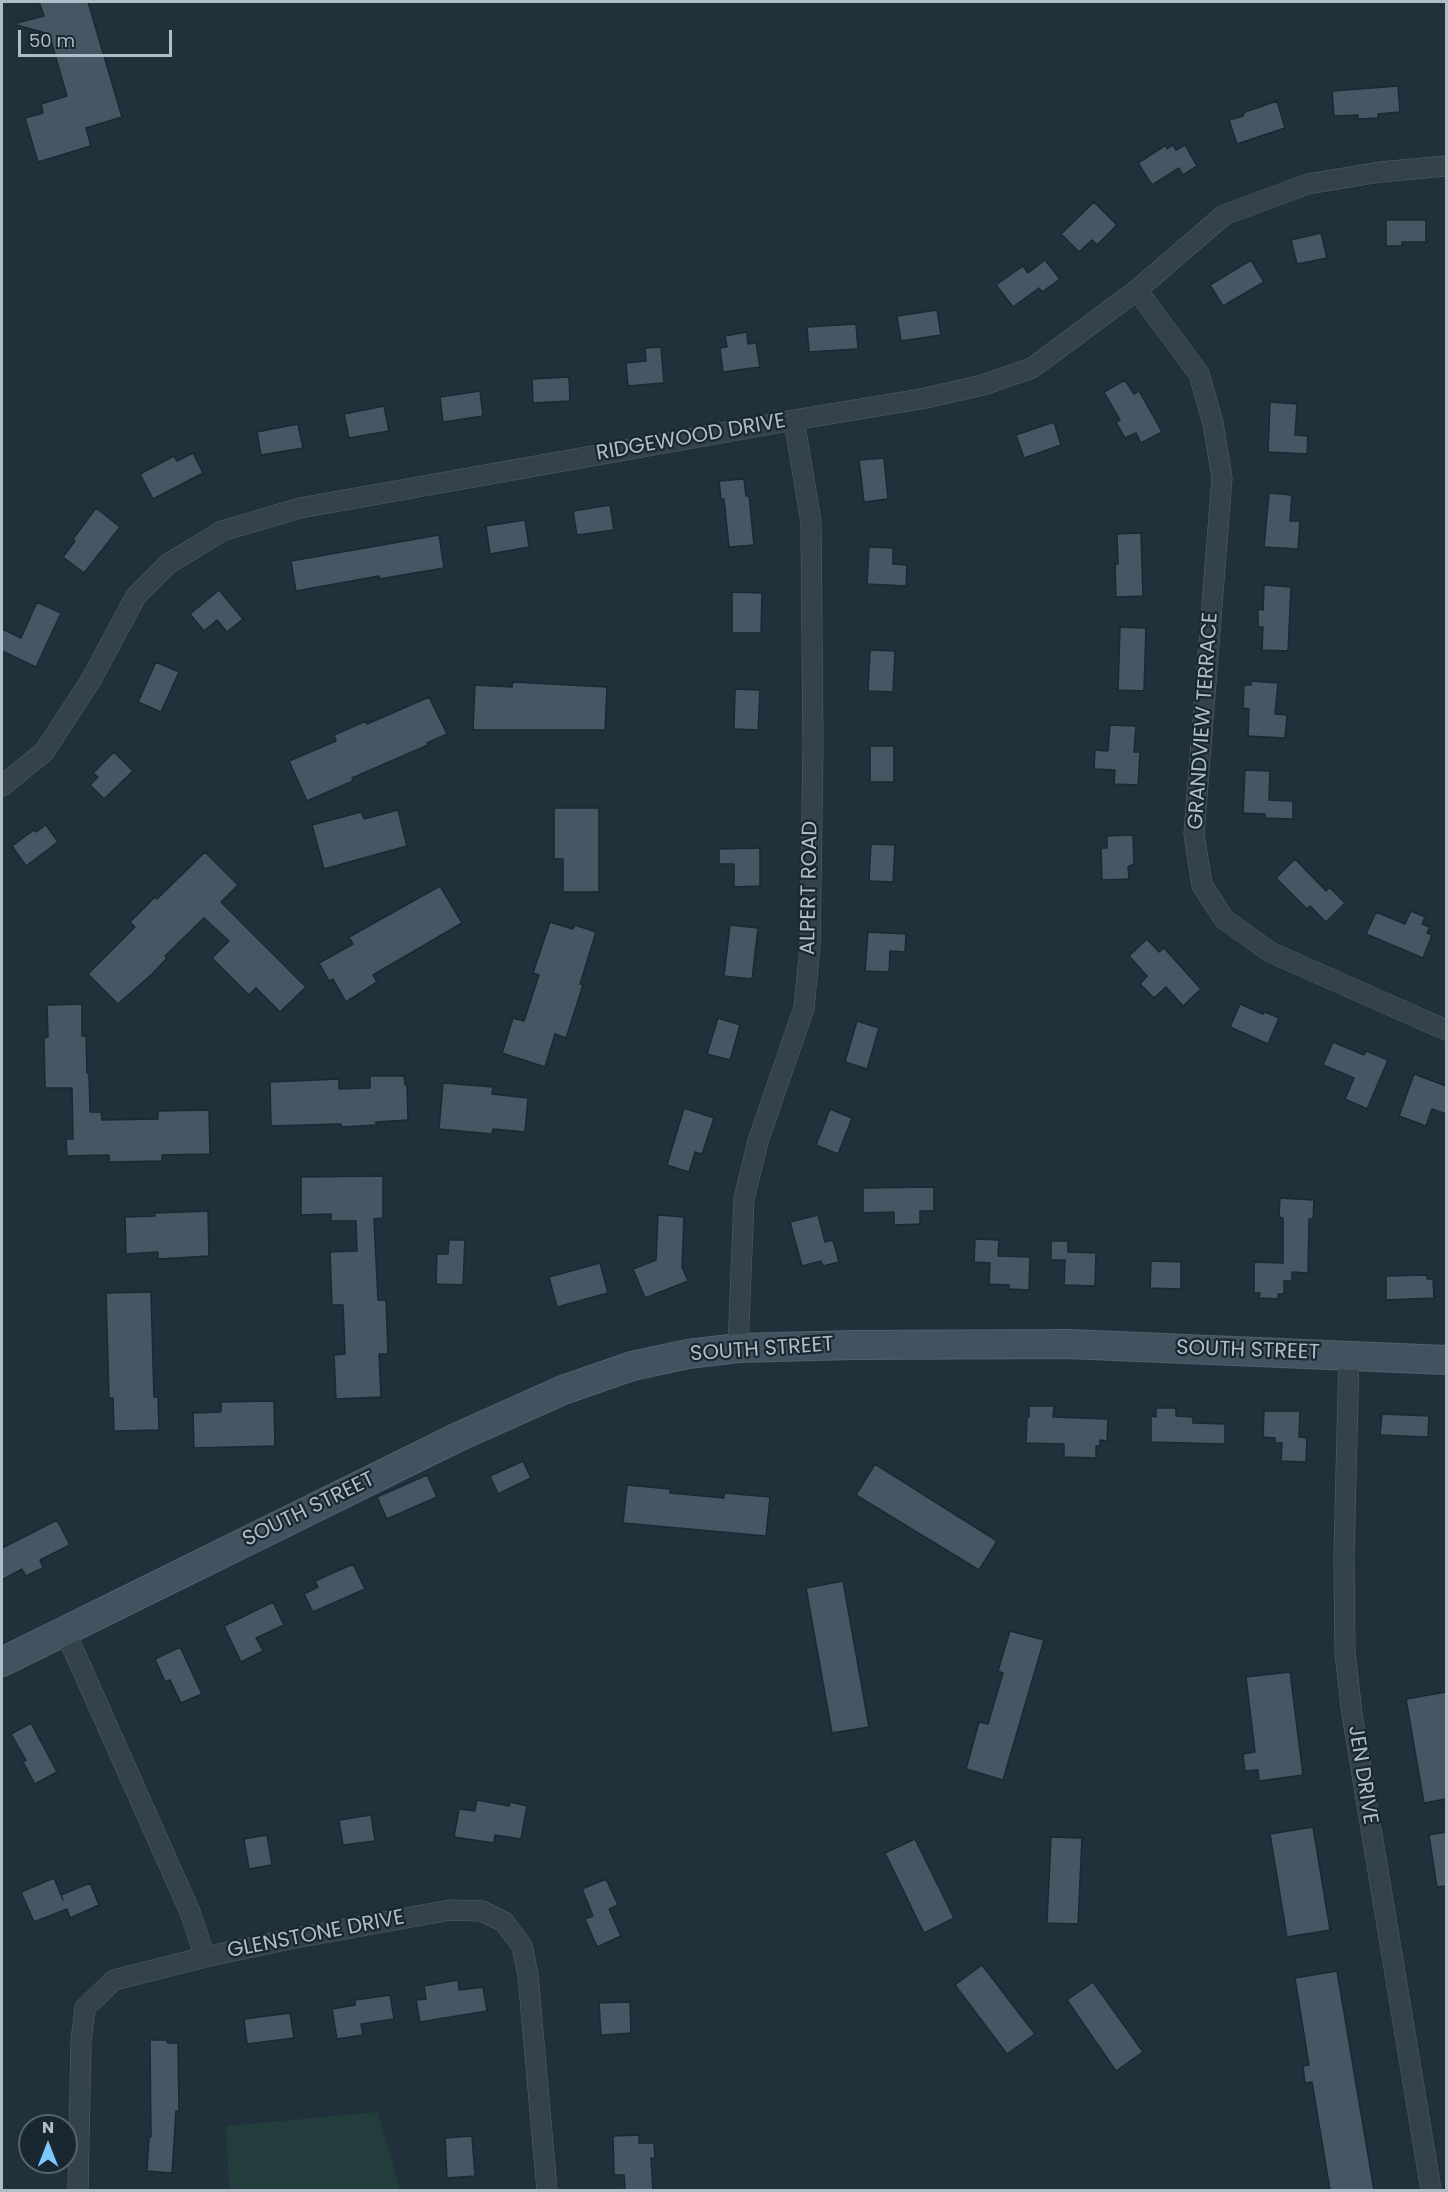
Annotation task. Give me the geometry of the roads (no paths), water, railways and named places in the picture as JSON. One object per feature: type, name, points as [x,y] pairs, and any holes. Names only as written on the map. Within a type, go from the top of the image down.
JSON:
[{"type":"street","name":"RIDGEWOOD DRIVE","points":[[2,786],[44,752],[91,680],[136,596],[168,564],[222,531],[300,508],[921,399],[983,385],[1032,368],[1137,290],[1224,214],[1308,184],[1380,172],[1446,166]]},
{"type":"street","name":"GRANDVIEW TERRACE","points":[[1137,290],[1198,374],[1213,423],[1222,478],[1194,834],[1202,885],[1224,919],[1270,952],[1446,1030]]},
{"type":"street","name":"ALPERT ROAD","points":[[738,1348],[744,1198],[758,1141],[804,1008],[810,946],[813,747],[811,522],[794,420]]},
{"type":"street","name":"SOUTH STREET","points":[[2,1662],[458,1437],[563,1390],[632,1366],[688,1354],[738,1348],[1068,1344],[1446,1360]]},
{"type":"street","name":"JEN DRIVE","points":[[1349,1355],[1344,1555],[1346,1653],[1352,1714],[1431,2190]]},
{"type":"street","name":"GLENSTONE DRIVE","points":[[64,1631],[190,1912],[205,1957],[450,1910],[482,1911],[504,1922],[522,1946],[528,1975],[547,2190]]},
{"type":"street","points":[[78,2190],[81,2041],[85,2008],[114,1980],[205,1957]]}]
